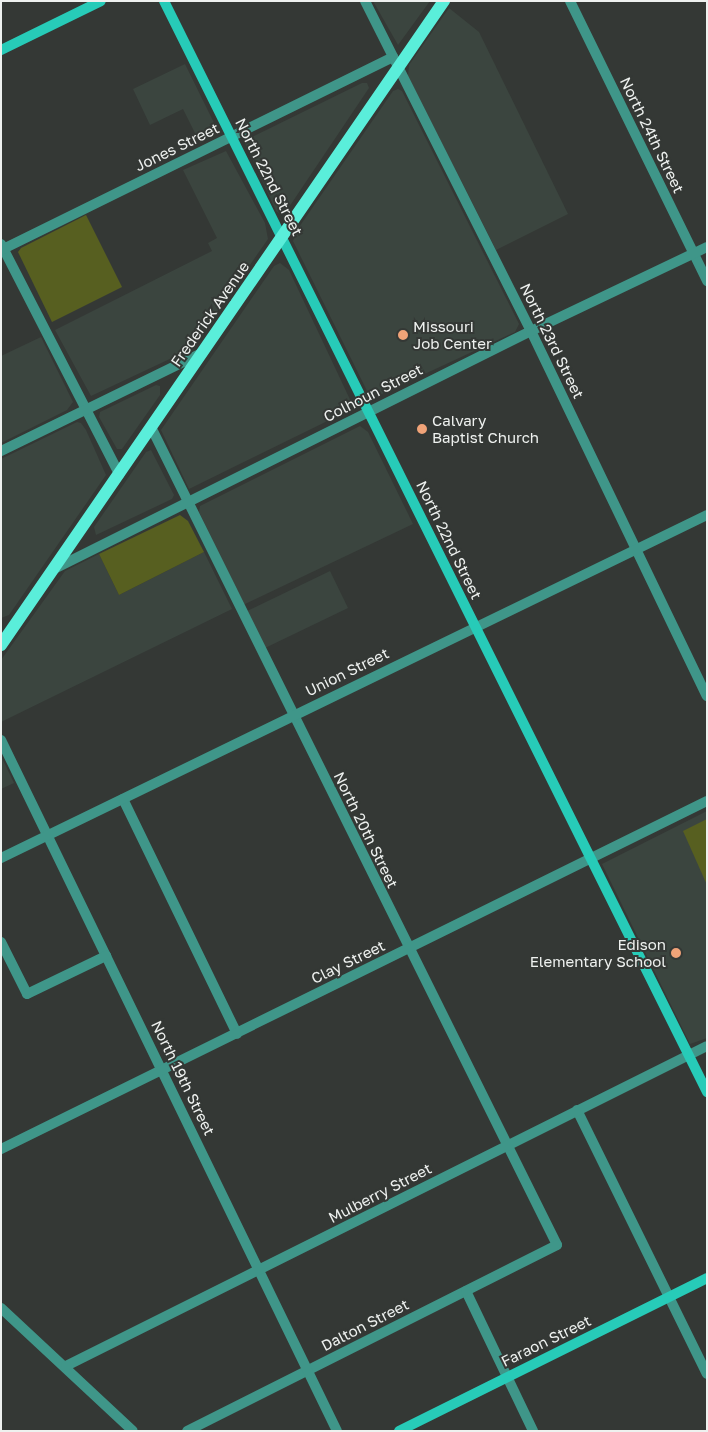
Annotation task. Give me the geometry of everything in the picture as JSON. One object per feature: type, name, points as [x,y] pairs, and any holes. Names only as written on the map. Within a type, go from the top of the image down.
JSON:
[{"type":"main road","points":[[1,50],[101,1]]},
{"type":"main road","name":"North 22nd Street","points":[[164,1],[707,1092]]},
{"type":"main road","name":"Frederick Avenue","points":[[2,642],[284,239],[395,62],[444,1]]},
{"type":"main road","name":"Faraon Street","points":[[399,1431],[707,1278]]},
{"type":"street","name":"North 23rd Street","points":[[365,1],[531,330],[707,696]]},
{"type":"street","name":"North 24th Street","points":[[570,1],[707,281]]},
{"type":"street","name":"Jones Street","points":[[2,248],[232,136],[395,62]]},
{"type":"street","name":"Colhoun Street","points":[[54,569],[531,330],[707,247]]},
{"type":"street","points":[[2,248],[119,474]]},
{"type":"street","points":[[1,451],[204,352]]},
{"type":"street","name":"North 20th Street","points":[[151,427],[292,716],[557,1244]]},
{"type":"street","name":"Union Street","points":[[1,858],[707,515]]},
{"type":"street","name":"North 19th Street","points":[[1,740],[260,1269],[337,1431]]},
{"type":"street","points":[[123,799],[236,1034]]},
{"type":"street","name":"Clay Street","points":[[1,1149],[707,801]]},
{"type":"street","points":[[1,942],[27,994],[106,956]]},
{"type":"street","name":"Mulberry Street","points":[[66,1366],[707,1046]]},
{"type":"street","points":[[577,1110],[707,1374]]},
{"type":"street","name":"Dalton Street","points":[[186,1431],[557,1244]]},
{"type":"street","points":[[466,1291],[533,1431]]},
{"type":"street","points":[[1,1308],[66,1366],[133,1431]]},
{"type":"shaded area","points":[[373,1],[430,1],[398,45]]},
{"type":"shaded area","points":[[449,8],[479,32],[568,214],[496,250],[408,76],[409,65]]},
{"type":"shaded area","points":[[185,64],[217,129],[215,136],[200,143],[183,109],[150,125],[133,89]]},
{"type":"shaded area","points":[[362,83],[367,83],[369,88],[285,213],[280,214],[276,211],[244,141]]},
{"type":"shaded area","points":[[398,89],[402,91],[519,324],[515,332],[371,399],[293,241],[297,230],[393,91]]},
{"type":"shaded area","points":[[226,151],[265,223],[268,239],[191,349],[91,396],[55,330],[212,251],[208,243],[217,238],[183,170]]},
{"type":"shaded area","points":[[280,263],[289,270],[354,408],[189,489],[161,430],[274,266]]},
{"type":"shaded area","points":[[41,337],[73,402],[67,410],[1,443],[1,356]]},
{"type":"shaded area","points":[[156,385],[160,386],[160,395],[122,449],[117,449],[99,417],[100,412]]},
{"type":"shaded area","points":[[77,422],[81,423],[86,430],[106,475],[9,615],[1,618],[1,459]]},
{"type":"shaded area","points":[[360,426],[368,432],[413,524],[243,605],[199,512],[200,506]]},
{"type":"shaded area","points":[[151,450],[174,495],[172,499],[96,535],[94,527],[146,452]]},
{"type":"shaded area","points":[[204,552],[232,609],[1,722],[1,660],[65,571],[99,554],[119,595]]},
{"type":"shaded area","points":[[330,571],[348,608],[265,648],[247,611]]},
{"type":"shaded area","points":[[1,756],[14,783],[1,789]]},
{"type":"shaded area","name":"Edison Elementary School","points":[[707,811],[707,1038],[690,1044],[602,864]]},
{"type":"green space","points":[[86,215],[122,287],[52,322],[18,252],[21,248]]},
{"type":"green space","points":[[180,515],[188,521],[204,552],[119,595],[99,554]]},
{"type":"green space","points":[[707,819],[707,885],[683,831]]},
{"type":"place","name":"Missouri Job Center","points":[[403,335]]},
{"type":"place","name":"Calvary Baptist Church","points":[[422,429]]},
{"type":"place","name":"Edison Elementary School","points":[[676,953]]}]
